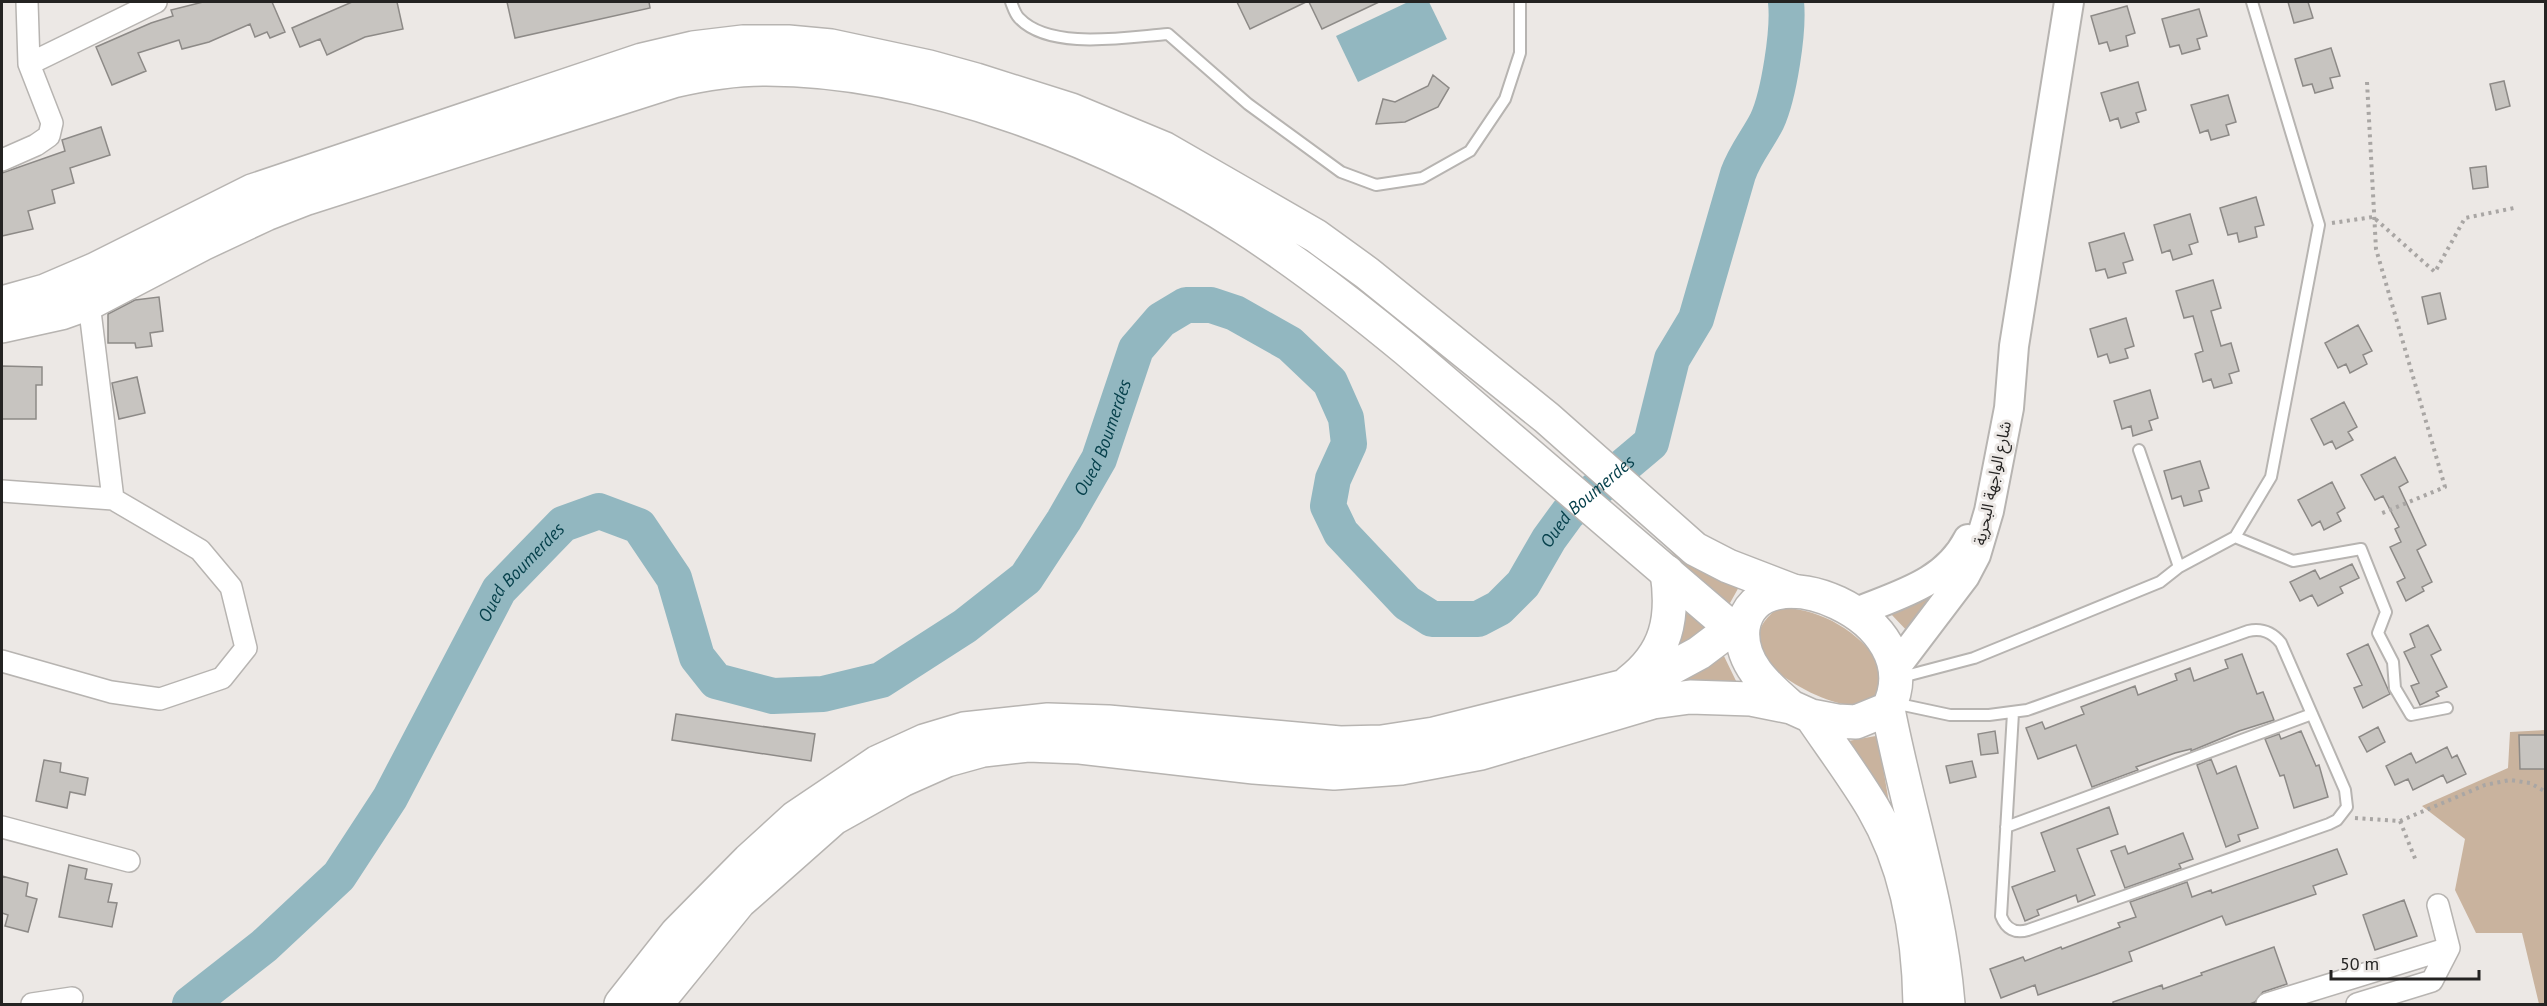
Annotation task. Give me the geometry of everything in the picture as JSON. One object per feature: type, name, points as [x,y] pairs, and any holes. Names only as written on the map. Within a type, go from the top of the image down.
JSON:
[{"type":"main road","name":"شارع الواجهة البحرية","points":[[1893,689],[1965,576],[1976,555],[1989,511],[2009,408],[2014,346],[2069,2]]},
{"type":"main road","points":[[2,303],[45,291],[94,270],[252,191],[642,60],[693,48],[743,42],[788,42],[831,46],[967,77],[1071,110],[1165,149],[1316,236],[1412,308],[1547,418],[1695,549],[1709,557],[1793,591]]},
{"type":"main road","points":[[2,326],[61,313],[89,303],[202,244],[307,198],[673,81],[717,71],[804,70],[911,87],[986,107],[1081,142],[1165,181],[1243,227],[1351,304],[1667,572],[1739,628],[1752,665],[1761,680],[1801,711],[1874,810],[1905,886],[1914,932],[1920,1005]]},
{"type":"main road","name":"شارع الواجهة البحرية","points":[[1854,613],[1932,580],[1950,566],[1961,552],[1977,513],[1999,388],[2014,346]]},
{"type":"main road","points":[[1621,688],[1642,672],[1658,651],[1668,626],[1671,599],[1667,572]]},
{"type":"main road","points":[[621,1005],[677,933],[749,860],[795,818],[878,762],[924,741],[964,729],[1048,720],[1108,722],[1340,743],[1382,742],[1434,734],[1649,680],[1739,628],[1751,606],[1768,594],[1793,591],[1816,594],[1854,613],[1867,621],[1883,639],[1893,689],[1902,781],[1934,901],[1948,1005]]},
{"type":"main road","points":[[656,1005],[739,902],[802,845],[834,818],[902,780],[947,759],[983,750],[1028,745],[1080,747],[1254,767],[1334,773],[1401,768],[1481,753],[1662,700],[1690,697],[1751,699],[1856,722],[1893,689]]},
{"type":"street","points":[[2,160],[36,145],[49,136],[52,123],[29,64],[27,2]]},
{"type":"street","points":[[29,64],[156,2]]},
{"type":"street","points":[[89,303],[113,499]]},
{"type":"street","points":[[2,491],[113,499],[200,550],[231,587],[246,648],[222,678],[160,699],[111,692],[2,661]]},
{"type":"street","points":[[2,827],[129,861]]},
{"type":"street","points":[[2357,1005],[2432,981],[2448,948],[2438,905]]},
{"type":"street","points":[[2267,1005],[2448,948]]},
{"type":"street","points":[[32,1005],[72,998]]},
{"type":"lane","points":[[1011,2],[1018,17],[1038,31],[1072,39],[1168,34],[1248,104],[1341,171],[1376,185],[1422,178],[1470,151],[1505,99],[1520,54],[1520,2]]},
{"type":"lane","points":[[1893,689],[2160,582],[2179,567],[2235,537],[2271,477],[2319,225],[2252,2]]},
{"type":"lane","points":[[2139,450],[2179,567]]},
{"type":"lane","points":[[2235,537],[2293,561],[2361,549],[2386,612],[2378,633],[2393,662],[2395,688],[2411,715],[2447,708]]},
{"type":"lane","points":[[1893,689],[1950,715],[2013,713],[2028,710],[2255,629],[2270,633],[2281,643],[2345,790],[2347,807],[2343,814],[2329,824],[2021,932],[2008,928],[2001,916],[2013,713]]},
{"type":"lane","points":[[2006,827],[2312,714]]},
{"type":"path","points":[[2367,81],[2376,249],[2445,487],[2380,514]]},
{"type":"path","points":[[2373,217],[2435,272],[2465,218],[2514,208]]},
{"type":"path","points":[[2319,225],[2373,217]]},
{"type":"path","points":[[2343,814],[2351,818],[2400,821],[2485,785],[2510,780],[2530,783],[2546,792]]},
{"type":"path","points":[[2400,821],[2416,861]]},
{"type":"shaded area","points":[[1665,545],[1694,563],[1740,585],[1725,612]]},
{"type":"shaded area","points":[[1963,568],[1911,635],[1890,613]]},
{"type":"shaded area","points":[[1681,595],[1713,633],[1657,668]]},
{"type":"shaded area","points":[[1781,607],[1797,609],[1826,618],[1851,633],[1873,654],[1883,667],[1878,690],[1871,701],[1860,705],[1828,700],[1793,683],[1767,662],[1758,645],[1759,632],[1770,615]]},
{"type":"shaded area","points":[[1722,652],[1738,685],[1664,686]]},
{"type":"shaded area","points":[[2545,730],[2545,1004],[2539,1004],[2522,933],[2476,933],[2455,890],[2465,839],[2422,806],[2508,768],[2510,732]]},
{"type":"shaded area","points":[[1881,735],[1882,761],[1890,809],[1843,742]]},
{"type":"water","points":[[1408,2],[1429,2],[1447,39],[1358,82],[1336,36]]},
{"type":"building","points":[[203,2],[272,2],[285,32],[270,38],[267,32],[255,37],[250,24],[209,42],[182,49],[179,40],[138,53],[146,71],[112,85],[96,47],[173,16],[171,10]]},
{"type":"building","points":[[352,2],[397,2],[403,29],[365,37],[327,55],[320,39],[300,47],[292,28]]},
{"type":"building","points":[[507,2],[649,2],[650,8],[515,38]]},
{"type":"building","points":[[1237,2],[1306,2],[1250,29]]},
{"type":"building","points":[[1309,2],[1379,2],[1322,29]]},
{"type":"building","points":[[2288,2],[2308,2],[2313,18],[2294,23]]},
{"type":"building","points":[[2127,6],[2135,33],[2126,36],[2128,46],[2110,51],[2107,42],[2099,44],[2091,16]]},
{"type":"building","points":[[2199,9],[2207,36],[2197,39],[2200,49],[2182,54],[2179,45],[2170,47],[2162,19]]},
{"type":"building","points":[[2331,48],[2340,76],[2330,78],[2333,88],[2315,93],[2312,84],[2303,86],[2295,59]]},
{"type":"building","points":[[1433,75],[1449,88],[1438,107],[1405,122],[1376,124],[1383,99],[1395,102],[1428,86]]},
{"type":"building","points":[[2504,81],[2510,106],[2496,110],[2490,84]]},
{"type":"building","points":[[2138,82],[2146,110],[2136,113],[2139,122],[2121,128],[2118,118],[2110,121],[2101,93]]},
{"type":"building","points":[[2228,95],[2236,122],[2226,125],[2229,135],[2211,140],[2208,130],[2200,133],[2191,105]]},
{"type":"building","points":[[101,127],[110,155],[70,168],[74,183],[52,190],[55,203],[28,211],[33,229],[2,236],[2,173],[65,151],[62,140]]},
{"type":"building","points":[[2486,166],[2488,187],[2473,189],[2470,168]]},
{"type":"building","points":[[2256,197],[2264,225],[2255,227],[2257,237],[2239,242],[2237,233],[2228,235],[2220,208]]},
{"type":"building","points":[[2190,214],[2198,242],[2189,245],[2192,254],[2173,260],[2170,250],[2162,253],[2154,225]]},
{"type":"building","points":[[2124,233],[2133,260],[2123,263],[2126,273],[2108,278],[2105,269],[2096,271],[2089,243]]},
{"type":"building","points":[[2213,280],[2221,308],[2211,311],[2221,346],[2231,343],[2239,371],[2229,374],[2232,383],[2214,388],[2211,379],[2203,382],[2195,354],[2203,351],[2193,316],[2184,318],[2176,291]]},
{"type":"building","points":[[2440,293],[2446,319],[2428,324],[2422,297]]},
{"type":"building","points":[[159,297],[163,331],[150,333],[152,346],[136,348],[135,343],[108,343],[108,314],[135,300]]},
{"type":"building","points":[[2126,318],[2134,346],[2125,349],[2128,358],[2110,363],[2107,354],[2098,357],[2090,329]]},
{"type":"building","points":[[2358,325],[2372,351],[2363,355],[2367,364],[2350,373],[2346,364],[2338,368],[2325,343]]},
{"type":"building","points":[[2,366],[42,367],[42,385],[36,385],[36,419],[2,419]]},
{"type":"building","points":[[137,377],[145,413],[119,419],[112,383]]},
{"type":"building","points":[[2150,390],[2158,418],[2149,421],[2152,430],[2133,436],[2131,426],[2122,429],[2114,401]]},
{"type":"building","points":[[2344,402],[2357,427],[2348,432],[2353,440],[2336,449],[2332,441],[2324,445],[2311,419]]},
{"type":"building","points":[[2395,457],[2408,482],[2399,487],[2426,545],[2417,550],[2432,582],[2422,587],[2424,591],[2406,601],[2397,582],[2405,578],[2390,547],[2401,542],[2395,529],[2399,527],[2383,496],[2375,500],[2361,475]]},
{"type":"building","points":[[2200,461],[2209,488],[2199,491],[2202,501],[2184,506],[2181,496],[2172,499],[2164,471]]},
{"type":"building","points":[[2332,482],[2345,508],[2337,513],[2341,521],[2324,530],[2320,521],[2312,526],[2298,500]]},
{"type":"building","points":[[2352,564],[2359,578],[2340,587],[2343,593],[2318,606],[2312,595],[2300,601],[2290,582],[2315,570],[2320,579]]},
{"type":"building","points":[[2428,625],[2441,650],[2431,655],[2447,687],[2436,692],[2439,696],[2420,705],[2411,686],[2419,683],[2404,652],[2415,647],[2410,634]]},
{"type":"building","points":[[2368,644],[2390,694],[2363,708],[2354,688],[2362,685],[2347,654]]},
{"type":"building","points":[[2242,654],[2257,694],[2263,692],[2274,720],[2239,731],[2191,751],[2191,749],[2175,753],[2136,767],[2138,770],[2092,787],[2076,745],[2038,759],[2026,728],[2042,722],[2045,729],[2084,714],[2081,707],[2135,686],[2138,695],[2177,680],[2175,674],[2190,668],[2194,681],[2228,668],[2225,660]]},
{"type":"building","points":[[676,714],[815,734],[811,761],[672,740]]},
{"type":"building","points":[[2378,727],[2385,742],[2367,752],[2359,737]]},
{"type":"building","points":[[1995,731],[1998,753],[1981,755],[1978,734]]},
{"type":"building","points":[[2301,731],[2316,766],[2319,765],[2328,797],[2294,808],[2284,775],[2280,776],[2265,739],[2279,734],[2281,739]]},
{"type":"building","points":[[2519,735],[2546,735],[2546,769],[2520,769]]},
{"type":"building","points":[[2447,747],[2452,758],[2457,755],[2466,774],[2447,783],[2443,775],[2413,790],[2408,779],[2395,785],[2386,766],[2411,753],[2416,763]]},
{"type":"building","points":[[2211,759],[2217,774],[2236,766],[2258,828],[2238,835],[2240,841],[2226,847],[2197,765]]},
{"type":"building","points":[[44,760],[61,763],[60,772],[88,778],[85,795],[70,792],[67,808],[36,801]]},
{"type":"building","points":[[1972,761],[1976,777],[1950,783],[1946,766]]},
{"type":"building","points":[[2109,807],[2118,834],[2077,849],[2095,895],[2078,902],[2076,895],[2037,910],[2039,915],[2025,921],[2012,887],[2055,871],[2041,833]]},
{"type":"building","points":[[2183,833],[2193,859],[2179,864],[2181,868],[2125,888],[2111,851],[2125,846],[2128,854]]},
{"type":"building","points":[[2337,849],[2347,874],[2313,886],[2316,894],[2226,925],[2222,916],[2129,952],[2132,961],[2038,995],[2035,985],[2001,998],[1990,969],[2023,957],[2025,961],[2120,927],[2118,923],[2136,917],[2130,902],[2187,882],[2192,897],[2211,890],[2212,893]]},
{"type":"building","points":[[69,865],[87,869],[85,879],[112,884],[108,902],[117,903],[112,927],[59,917]]},
{"type":"building","points":[[2,876],[28,883],[26,896],[37,899],[28,932],[5,926],[8,915],[2,913]]},
{"type":"building","points":[[2404,900],[2417,936],[2375,950],[2363,915]]},
{"type":"building","points":[[2274,947],[2287,984],[2263,992],[2255,1002],[2247,1005],[2113,1005],[2113,1002],[2162,985],[2163,989]]},
{"type":"waterway","name":"Oued Boumerdes","points":[[190,1004],[264,946],[339,876],[390,798],[499,590],[563,524],[599,511],[639,526],[674,578],[697,657],[716,681],[773,696],[823,694],[881,680],[965,626],[1026,578],[1064,520],[1099,459],[1136,349],[1161,320],[1186,305],[1211,305],[1235,313],[1290,344],[1330,382],[1346,418],[1349,444],[1333,479],[1328,506],[1341,533],[1407,603],[1432,619],[1478,619],[1499,608],[1523,584],[1549,539],[1568,513],[1651,443],[1672,359],[1696,319],[1738,174],[1771,110],[1784,45],[1786,2]]}]
